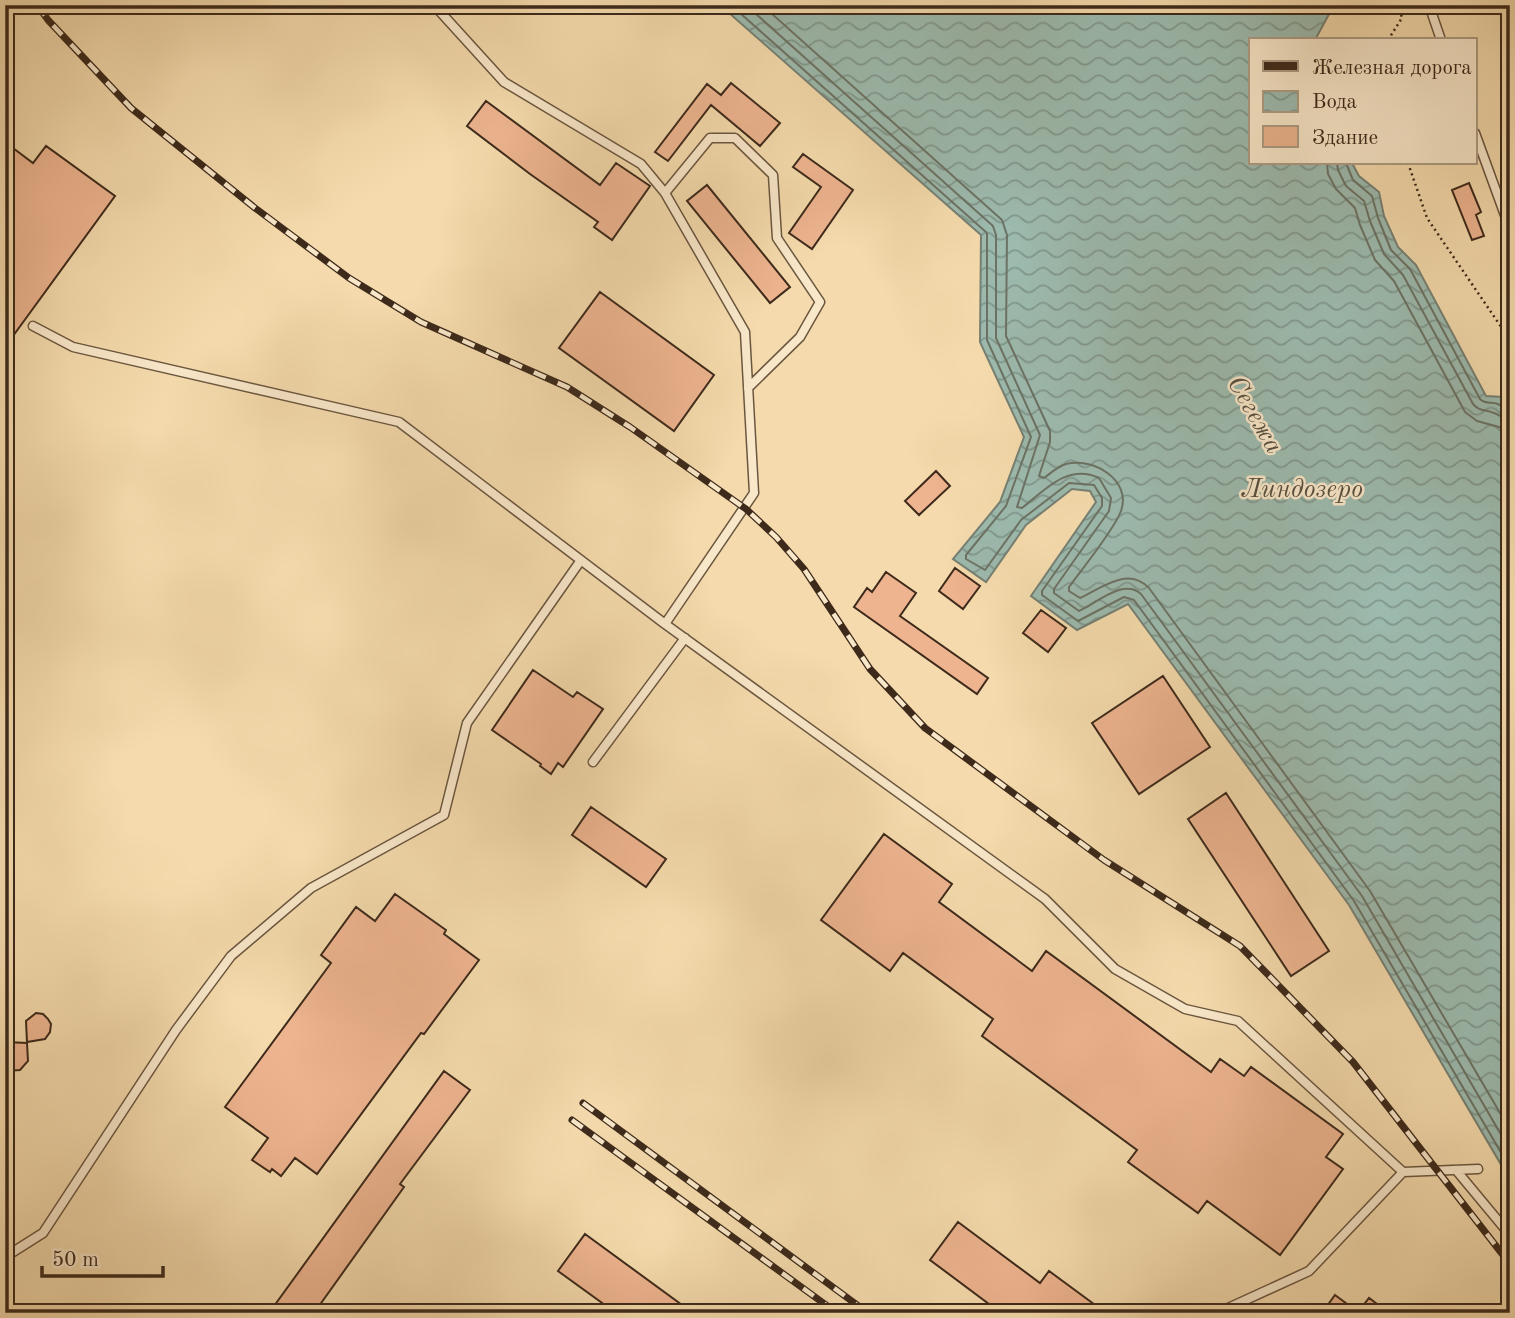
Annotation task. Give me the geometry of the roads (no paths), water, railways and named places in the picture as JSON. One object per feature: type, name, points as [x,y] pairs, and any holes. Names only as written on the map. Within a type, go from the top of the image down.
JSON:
[{"type":"lane","points":[[434,5],[504,82],[641,164],[666,193],[745,332],[754,493],[665,624]]},
{"type":"lane","points":[[1429,5],[1440,38]]},
{"type":"lane","points":[[1476,136],[1510,229]]},
{"type":"lane","points":[[666,193],[710,138],[735,138],[773,175],[777,238],[820,302],[800,337],[748,388]]},
{"type":"lane","points":[[33,326],[73,347],[398,422],[665,624],[1045,899],[1115,969],[1185,1009],[1238,1021],[1403,1172],[1478,1169]]},
{"type":"lane","points":[[5,1257],[43,1233],[176,1030],[231,956],[311,888],[444,815],[467,723],[581,560]]},
{"type":"lane","points":[[593,762],[685,638]]},
{"type":"lane","points":[[1456,1170],[1510,1235]]},
{"type":"lane","points":[[1222,1313],[1310,1271],[1403,1172]]},
{"type":"water","name":"Линдозеро","points":[[720,5],[1334,5],[1316,38],[1249,38],[1249,164],[1353,164],[1359,176],[1379,192],[1384,216],[1398,247],[1416,265],[1486,396],[1503,397],[1510,407],[1510,1180],[1349,905],[1128,604],[1077,630],[1031,596],[1096,502],[1090,491],[1072,489],[1026,525],[986,582],[953,559],[1000,502],[1024,437],[980,342],[981,235]]},
{"type":"railway","points":[[37,5],[131,108],[255,208],[349,278],[421,322],[567,387],[630,427],[746,509],[776,537],[804,569],[870,669],[925,728],[1104,860],[1240,946],[1353,1062],[1510,1264]]},
{"type":"railway","points":[[583,1103],[868,1313]]},
{"type":"railway","points":[[572,1120],[837,1313]]},
{"type":"water label","name":"Сегежа","points":[[1256,414]]}]
